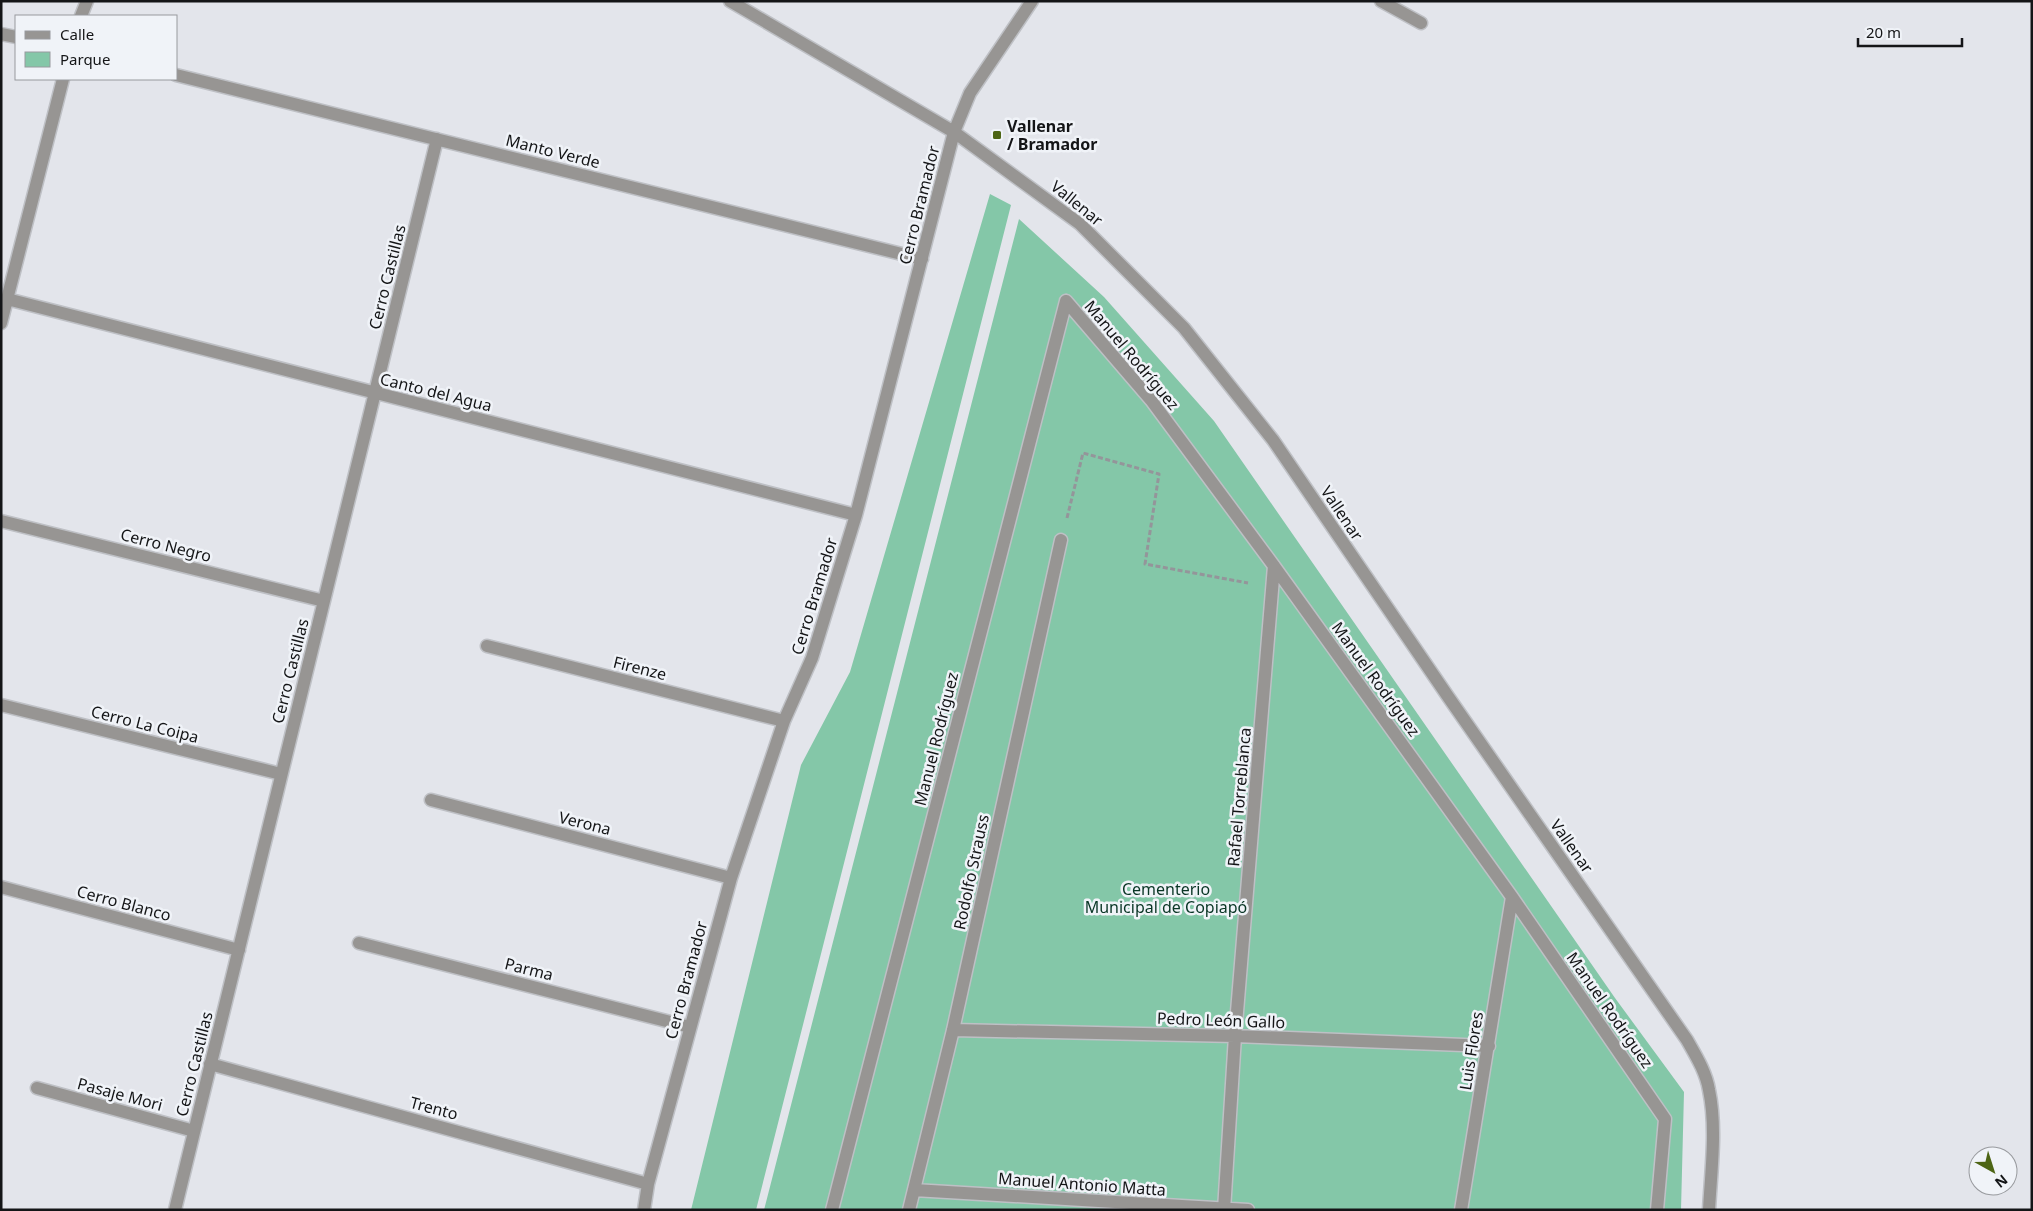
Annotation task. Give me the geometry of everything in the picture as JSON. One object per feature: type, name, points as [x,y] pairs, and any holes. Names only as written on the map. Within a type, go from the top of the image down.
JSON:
[{"type":"street","points":[[81,15],[86,1]]},
{"type":"street","name":"Vallenar","points":[[730,1],[954,132],[1080,224],[1184,328],[1273,440],[1449,698],[1687,1040],[1709,1088],[1712,1111],[1709,1210]]},
{"type":"street","name":"Cerro Bramador","points":[[644,1210],[648,1184],[731,878],[784,721],[812,658],[856,515],[954,132],[970,93],[1032,1]]},
{"type":"street","points":[[1380,1],[1421,23]]},
{"type":"street","points":[[1,34],[15,37]]},
{"type":"street","name":"Manto Verde","points":[[178,74],[922,259]]},
{"type":"street","points":[[1,323],[62,80]]},
{"type":"street","name":"Cerro Castillas","points":[[175,1210],[437,139]]},
{"type":"street","name":"Canto del Agua","points":[[8,299],[856,515]]},
{"type":"street","name":"Manuel Rodríguez","points":[[832,1210],[1066,301],[1151,400],[1274,566],[1512,897],[1665,1119],[1657,1210]]},
{"type":"street","name":"Cerro Negro","points":[[1,521],[324,601]]},
{"type":"street","name":"Rodolfo Strauss","points":[[910,1210],[953,1030],[1062,540]]},
{"type":"street","name":"Rafael Torreblanca","points":[[1224,1209],[1235,1036],[1274,566]]},
{"type":"street","name":"Firenze","points":[[487,646],[784,721]]},
{"type":"street","name":"Cerro La Coipa","points":[[1,705],[281,774]]},
{"type":"street","name":"Verona","points":[[431,800],[731,878]]},
{"type":"street","name":"Cerro Blanco","points":[[1,888],[239,950]]},
{"type":"street","name":"Luis Flores","points":[[1461,1210],[1512,897]]},
{"type":"street","name":"Parma","points":[[359,943],[690,1027]]},
{"type":"street","name":"Pedro León Gallo","points":[[953,1030],[1235,1036],[1489,1046]]},
{"type":"street","name":"Trento","points":[[210,1064],[648,1184]]},
{"type":"street","name":"Pasaje Mori","points":[[37,1088],[194,1131]]},
{"type":"street","name":"Manuel Antonio Matta","points":[[914,1190],[1248,1210]]},
{"type":"path","points":[[1062,540],[1082,453],[1158,474],[1145,564],[1247,583],[1271,599]]},
{"type":"green space","points":[[990,194],[1011,205],[756,1210],[691,1210],[801,765],[850,672]]},
{"type":"green space","name":"Cementerio Municipal de Copiapó","points":[[1019,219],[1104,297],[1214,421],[1615,998],[1684,1092],[1681,1210],[764,1210]]},
{"type":"place","name":"Vallenar / Bramador","points":[[997,135]]}]
